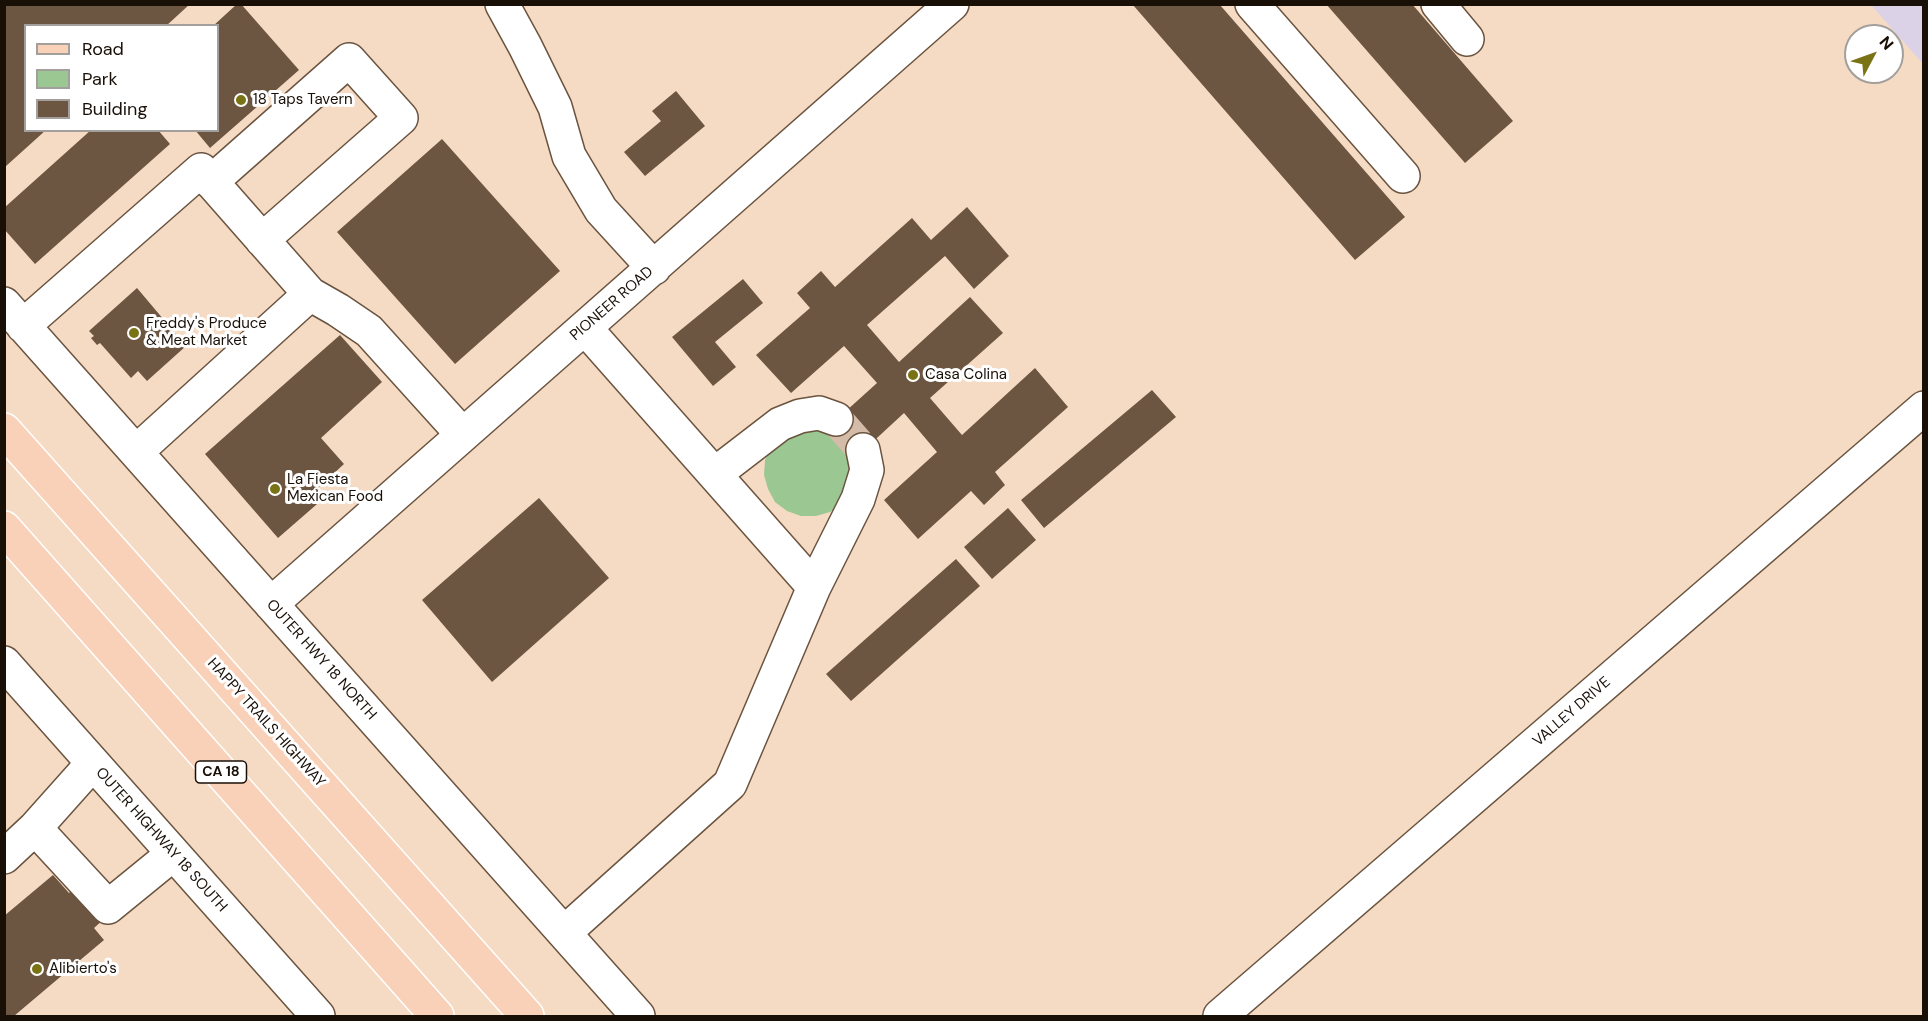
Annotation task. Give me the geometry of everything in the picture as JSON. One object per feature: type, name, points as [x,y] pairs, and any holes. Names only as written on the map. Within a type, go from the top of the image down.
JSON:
[{"type":"main road","name":"HAPPY TRAILS HIGHWAY","points":[[4,430],[527,1017]]},
{"type":"main road","name":"CA 18","points":[[4,528],[437,1017]]},
{"type":"street","points":[[502,4],[555,107],[569,156],[601,210],[654,268]]},
{"type":"street","name":"PIONEER ROAD","points":[[271,604],[952,4]]},
{"type":"street","points":[[1252,4],[1403,176]]},
{"type":"street","points":[[1438,4],[1467,39]]},
{"type":"street","points":[[211,182],[349,60],[401,118],[262,240]]},
{"type":"street","points":[[14,315],[201,170],[310,294],[338,309],[369,331],[463,435]]},
{"type":"street","points":[[136,452],[310,294]]},
{"type":"street","name":"OUTER HWY 18 NORTH","points":[[14,315],[638,1017]]},
{"type":"street","points":[[585,327],[814,586]]},
{"type":"street","name":"VALLEY DRIVE","points":[[1220,1017],[1923,408]]},
{"type":"street","points":[[715,474],[780,424],[800,416],[819,413],[836,419]]},
{"type":"street","points":[[564,933],[730,784],[814,586],[858,499],[867,470],[863,450]]},
{"type":"street","name":"OUTER HIGHWAY 18 SOUTH","points":[[4,663],[318,1017]]},
{"type":"street","points":[[4,857],[35,828],[93,763]]},
{"type":"street","points":[[35,828],[108,907],[173,854]]},
{"type":"shaded area","points":[[1871,5],[1923,5],[1923,64],[1904,42],[1904,24],[1888,24]]},
{"type":"green space","points":[[809,427],[837,436],[853,461],[842,503],[830,512],[816,516],[801,516],[787,511],[775,502],[764,475],[765,460],[771,447]]},
{"type":"building","points":[[5,4],[190,4],[168,24],[24,24],[24,132],[44,132],[5,167]]},
{"type":"building","name":"18 Taps Tavern","points":[[237,4],[241,4],[299,70],[210,148],[197,132],[219,132],[219,24],[215,24]]},
{"type":"building","points":[[1326,4],[1412,4],[1513,121],[1465,163]]},
{"type":"building","points":[[1133,5],[1220,5],[1405,217],[1355,260]]},
{"type":"building","points":[[676,91],[705,126],[645,176],[624,152],[661,121],[652,111]]},
{"type":"building","points":[[89,132],[160,132],[170,144],[35,264],[4,229],[4,208]]},
{"type":"building","points":[[442,139],[560,271],[455,364],[337,232]]},
{"type":"building","name":"Casa Colina","points":[[967,207],[1009,256],[974,289],[945,256],[867,325],[899,362],[970,297],[1003,333],[930,398],[962,435],[1035,368],[1068,407],[995,472],[1005,485],[984,505],[971,491],[918,539],[884,500],[937,452],[904,413],[852,461],[825,430],[877,383],[844,346],[791,393],[756,355],[810,308],[797,293],[821,271],[835,287],[912,218],[931,240]]},
{"type":"building","points":[[743,279],[763,303],[715,342],[736,367],[713,386],[672,337]]},
{"type":"building","name":"Freddy's Produce & Meat Market","points":[[137,288],[186,346],[147,381],[138,371],[131,378],[100,343],[97,345],[91,338],[94,336],[89,331]]},
{"type":"building","points":[[340,335],[382,382],[321,438],[344,464],[317,489],[324,498],[278,538],[205,454]]},
{"type":"building","points":[[1152,390],[1176,417],[1044,528],[1021,500]]},
{"type":"building","points":[[539,498],[609,578],[492,682],[422,600]]},
{"type":"building","points":[[1008,508],[1036,540],[992,579],[964,547]]},
{"type":"building","points":[[956,559],[980,586],[851,701],[826,674]]},
{"type":"building","name":"Alibierto's","points":[[53,875],[69,893],[76,887],[104,919],[94,928],[104,940],[14,1016],[4,1016],[4,916]]},
{"type":"tunnel","points":[[836,419],[863,450]]},
{"type":"place","name":"18 Taps Tavern","points":[[241,100]]},
{"type":"place","name":"Freddy's Produce & Meat Market","points":[[134,333]]},
{"type":"place","name":"Casa Colina","points":[[913,375]]},
{"type":"place","name":"La Fiesta Mexican Food","points":[[275,489]]},
{"type":"place","name":"Alibierto's","points":[[37,969]]}]
